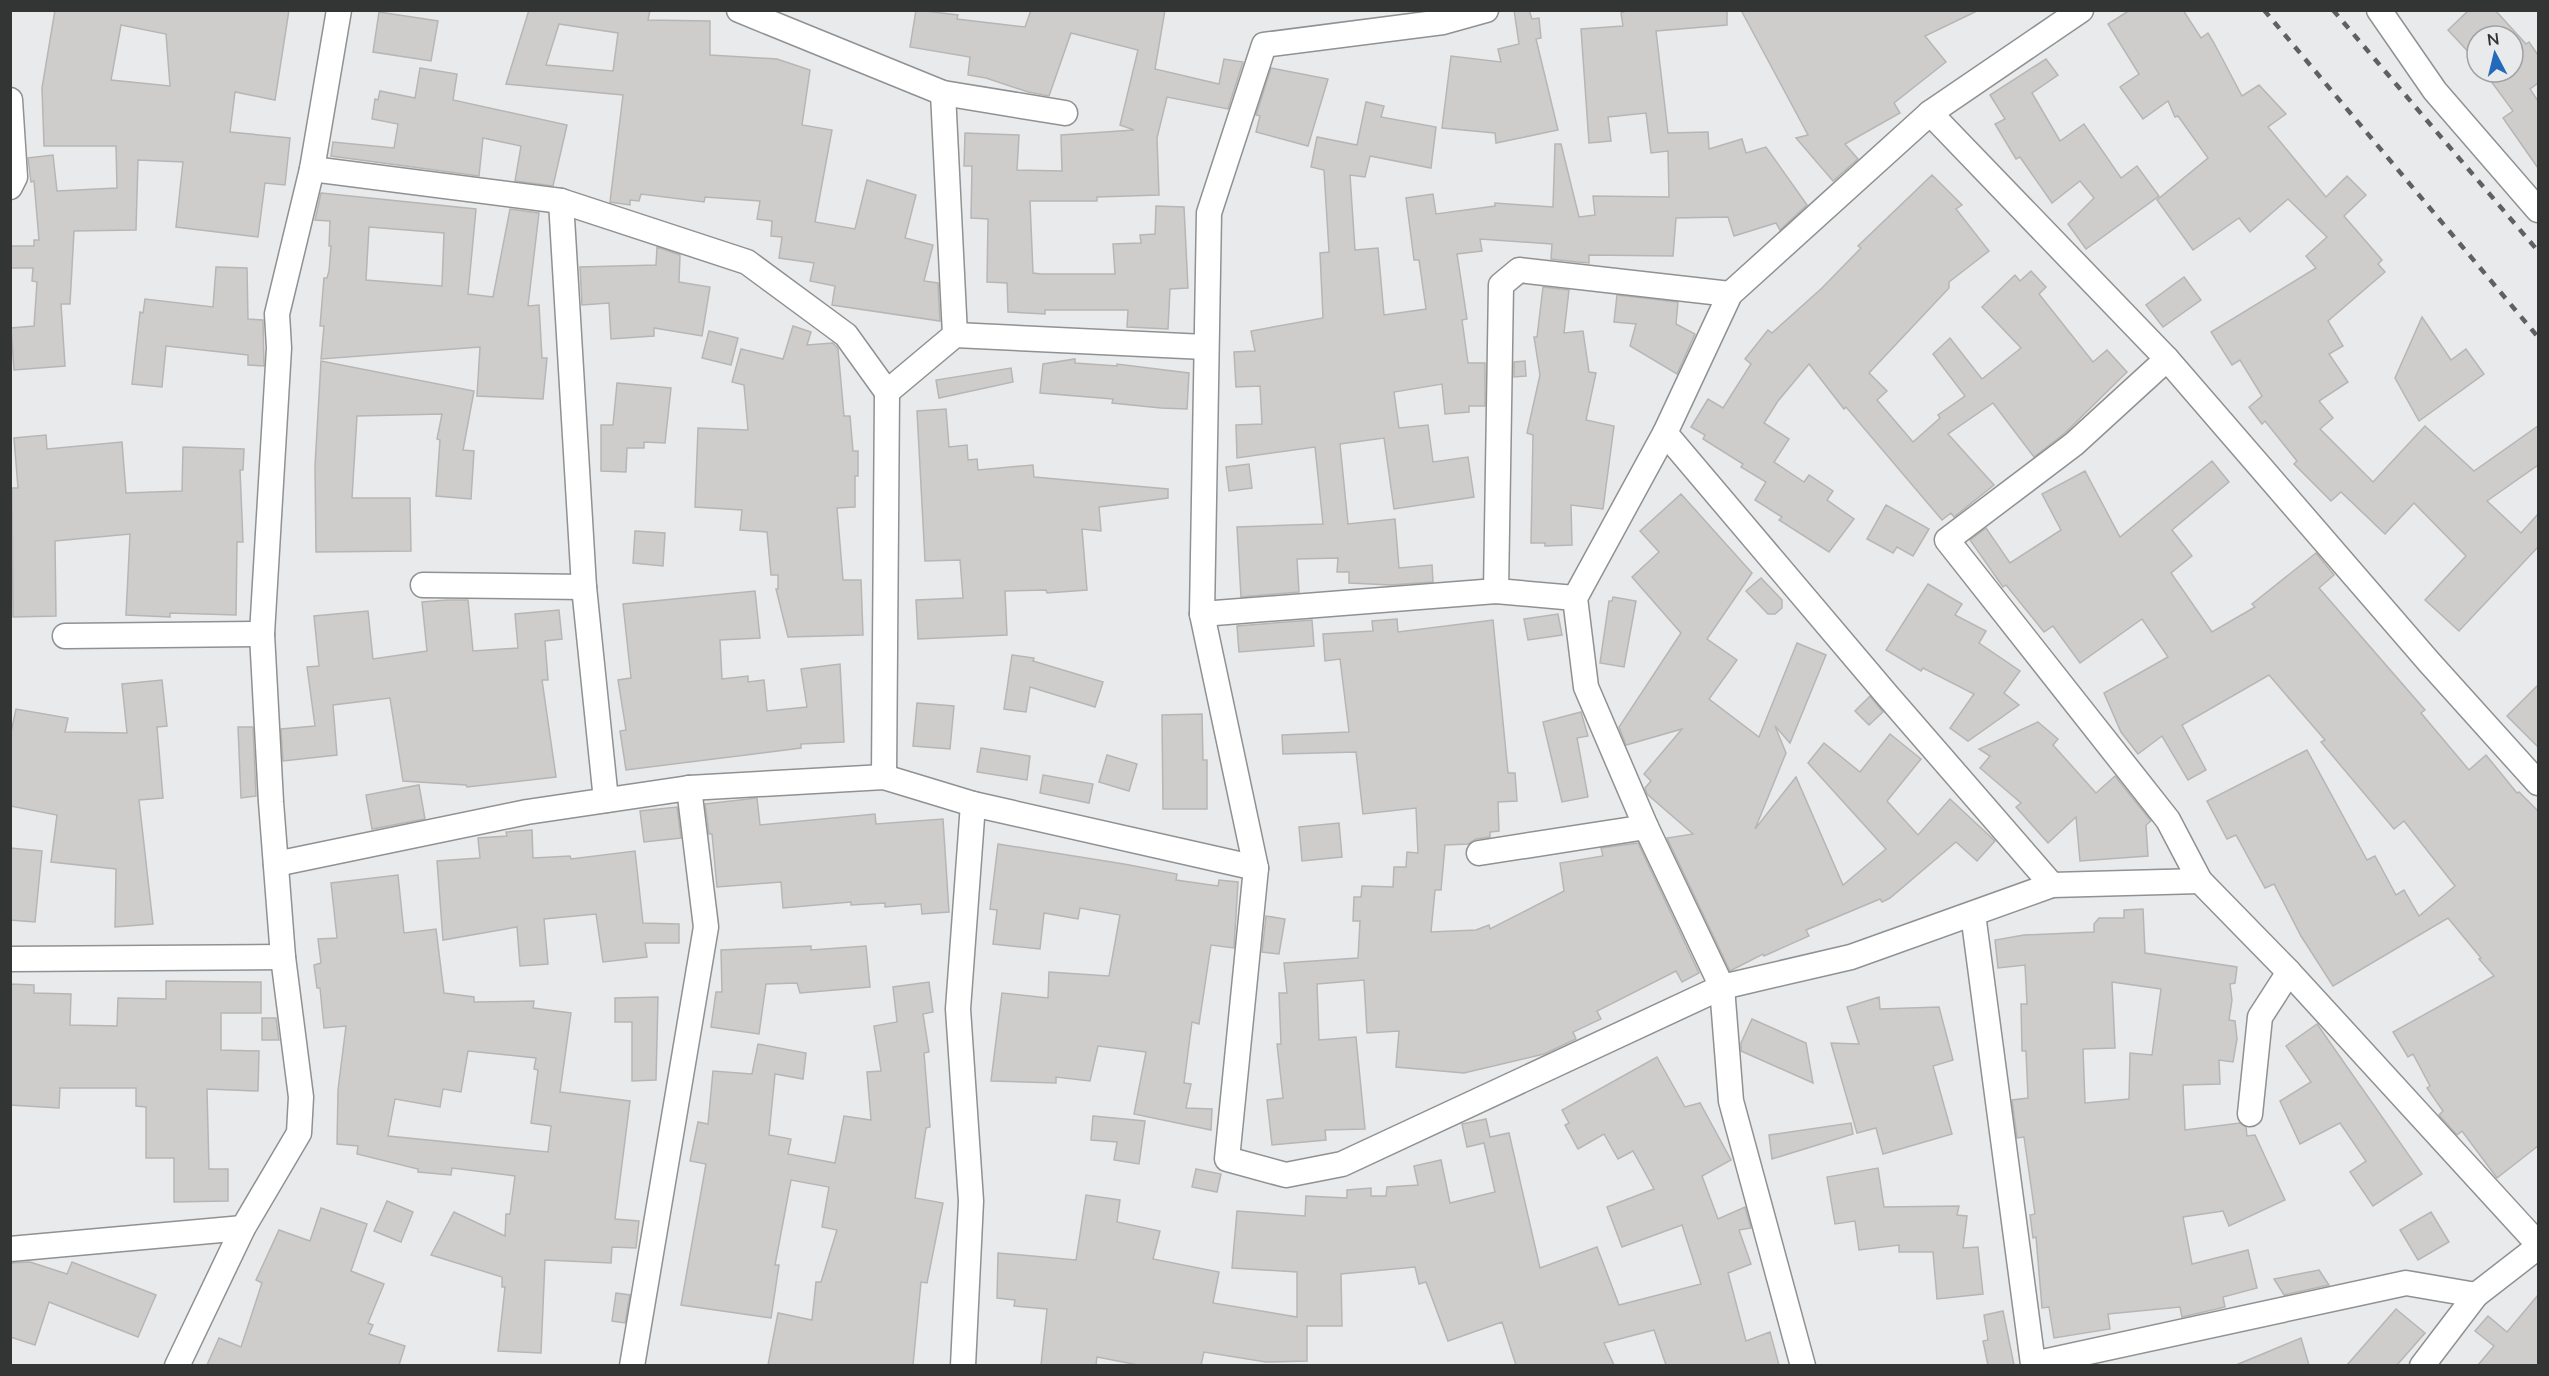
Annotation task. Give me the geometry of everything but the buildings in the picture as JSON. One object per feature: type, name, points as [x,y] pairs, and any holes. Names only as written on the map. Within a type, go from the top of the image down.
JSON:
[{"type":"street","points":[[177,1365],[243,1228],[299,1133],[301,1097],[283,957],[262,634],[279,348],[277,314],[312,169],[339,10]]},
{"type":"street","points":[[739,10],[943,93],[1065,113]]},
{"type":"street","points":[[1486,10],[1443,22],[1264,45],[1209,213],[1202,614],[1256,868],[1227,1159],[1286,1175],[1342,1164],[1722,987],[1851,957],[2052,885],[2200,881]]},
{"type":"street","points":[[1803,1365],[1731,1101],[1722,987],[1646,827],[1586,687],[1575,598],[1665,433],[1730,294],[1930,113],[2081,10]]},
{"type":"street","points":[[2379,10],[2435,91],[2538,210]]},
{"type":"street","points":[[943,93],[955,335]]},
{"type":"street","points":[[10,100],[15,177],[10,187]]},
{"type":"street","points":[[1930,113],[2168,359],[2429,662],[2538,783]]},
{"type":"street","points":[[312,169],[561,201],[747,262],[846,335],[887,392],[884,777]]},
{"type":"street","points":[[561,201],[584,587],[606,800]]},
{"type":"street","points":[[1496,591],[1502,285],[1519,270],[1730,294]]},
{"type":"street","points":[[887,392],[955,335],[1205,347]]},
{"type":"street","points":[[2168,359],[2074,444],[1947,540],[2168,820],[2200,881],[2289,972],[2538,1245],[2476,1295],[2422,1365]]},
{"type":"street","points":[[1665,433],[2052,885]]},
{"type":"street","points":[[423,585],[584,587]]},
{"type":"street","points":[[1202,614],[1496,591],[1575,598]]},
{"type":"street","points":[[65,636],[262,634]]},
{"type":"street","points":[[276,864],[527,812],[689,788],[884,777],[973,804],[1256,868]]},
{"type":"street","points":[[632,1365],[706,927],[689,788]]},
{"type":"street","points":[[963,1365],[971,1202],[958,1009],[973,804]]},
{"type":"street","points":[[1479,853],[1646,827]]},
{"type":"street","points":[[1973,914],[2033,1364],[2406,1283],[2476,1295]]},
{"type":"street","points":[[10,959],[283,957]]},
{"type":"street","points":[[2250,1114],[2260,1017],[2289,972]]},
{"type":"street","points":[[10,1249],[243,1228]]},
{"type":"railway","points":[[2264,10],[2538,337]]},
{"type":"railway","points":[[2333,10],[2538,251]]}]
